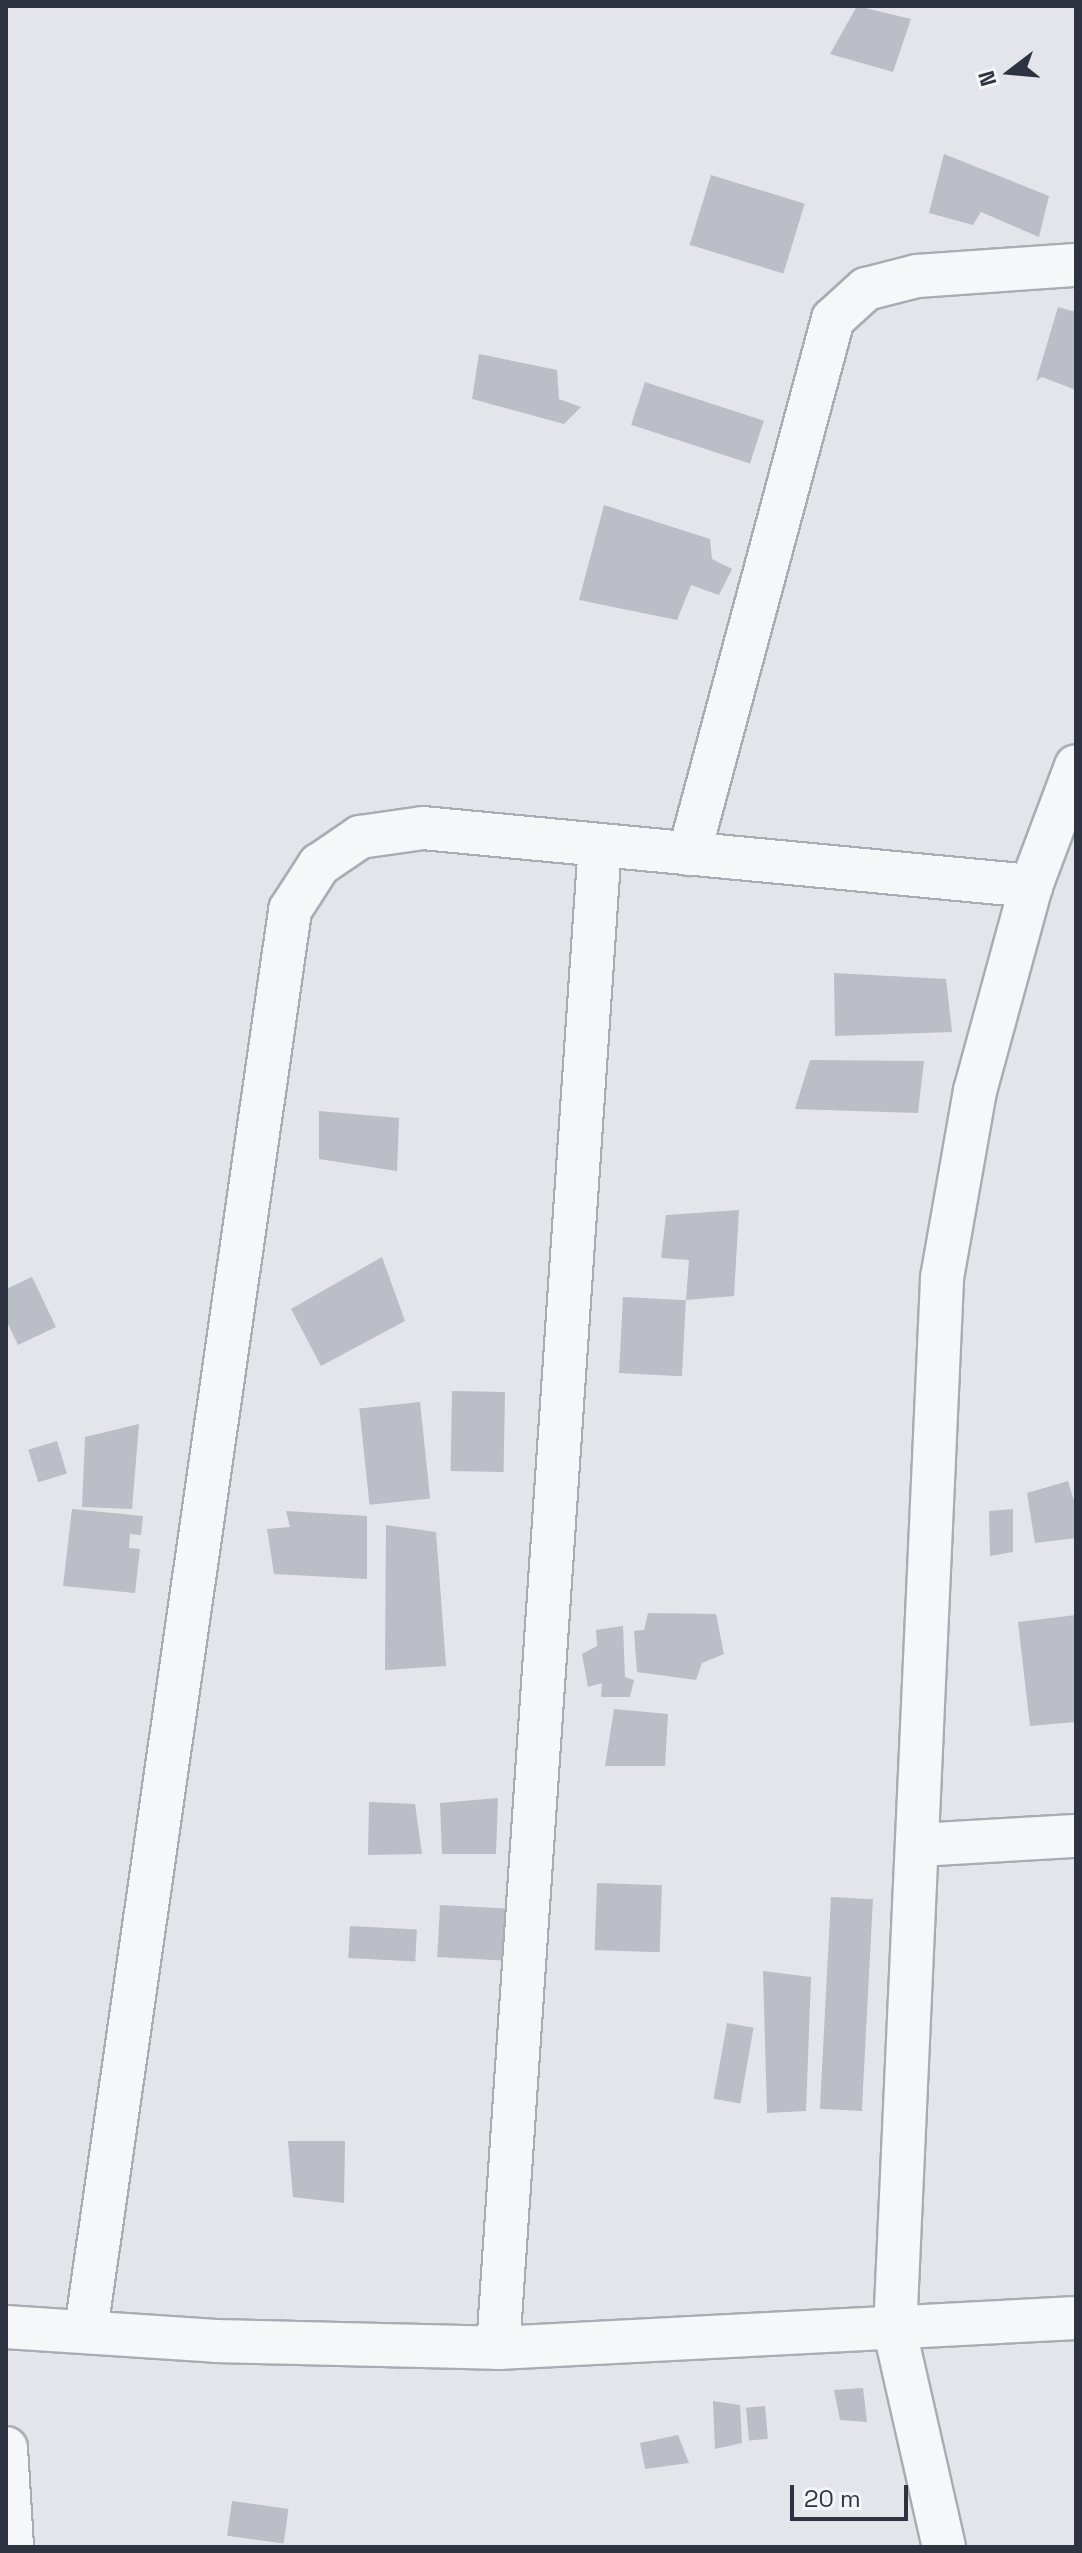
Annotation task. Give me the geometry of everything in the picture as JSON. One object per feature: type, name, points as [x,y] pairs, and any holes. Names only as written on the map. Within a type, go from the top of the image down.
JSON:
[{"type":"street","points":[[689,854],[833,319],[866,289],[917,276],[1076,265]]},
{"type":"street","points":[[944,2547],[895,2331],[942,1278],[975,1091],[1031,886],[1068,815],[1076,766]]},
{"type":"street","points":[[86,2330],[290,910],[319,865],[360,837],[423,828],[1031,886]]},
{"type":"street","points":[[498,2348],[600,845]]},
{"type":"street","points":[[918,1845],[1076,1836]]},
{"type":"street","points":[[6,2327],[216,2341],[498,2348],[895,2331],[1076,2318]]},
{"type":"street","points":[[6,2448],[12,2547]]},
{"type":"building","points":[[857,6],[911,19],[893,72],[830,54]]},
{"type":"building","points":[[944,154],[1049,196],[1039,237],[981,212],[973,225],[929,213]]},
{"type":"building","points":[[711,175],[805,204],[783,273],[690,245]]},
{"type":"building","points":[[1058,307],[1076,312],[1076,390],[1042,377],[1036,381]]},
{"type":"building","points":[[479,354],[557,370],[559,399],[581,407],[564,424],[472,399]]},
{"type":"building","points":[[645,382],[764,421],[750,463],[631,425]]},
{"type":"building","points":[[604,505],[710,539],[712,559],[732,569],[719,595],[691,585],[677,620],[579,600]]},
{"type":"building","points":[[834,973],[946,979],[952,1032],[835,1036]]},
{"type":"building","points":[[810,1060],[924,1061],[918,1113],[795,1109]]},
{"type":"building","points":[[319,1111],[399,1118],[397,1171],[319,1159]]},
{"type":"building","points":[[739,1210],[734,1296],[686,1300],[689,1260],[661,1258],[666,1215]]},
{"type":"building","points":[[382,1257],[405,1321],[321,1366],[291,1309]]},
{"type":"building","points":[[32,1277],[56,1327],[18,1345],[6,1320],[6,1289]]},
{"type":"building","points":[[623,1297],[686,1300],[682,1376],[619,1373]]},
{"type":"building","points":[[452,1391],[505,1392],[504,1472],[451,1471]]},
{"type":"building","points":[[420,1402],[430,1498],[369,1505],[359,1408]]},
{"type":"building","points":[[139,1424],[132,1509],[82,1507],[85,1437]]},
{"type":"building","points":[[57,1441],[67,1474],[38,1482],[28,1450]]},
{"type":"building","points":[[1068,1481],[1076,1507],[1076,1538],[1035,1543],[1027,1493]]},
{"type":"building","points":[[72,1509],[143,1516],[141,1535],[130,1534],[129,1548],[140,1549],[135,1593],[63,1586]]},
{"type":"building","points":[[1013,1509],[1013,1552],[990,1556],[989,1511]]},
{"type":"building","points":[[286,1511],[367,1516],[367,1579],[274,1574],[267,1529],[290,1527]]},
{"type":"building","points":[[386,1525],[436,1532],[446,1666],[385,1670]]},
{"type":"building","points":[[648,1613],[716,1614],[724,1654],[702,1663],[696,1680],[637,1672],[634,1631],[644,1630]]},
{"type":"building","points":[[1076,1615],[1076,1722],[1030,1726],[1018,1622]]},
{"type":"building","points":[[623,1626],[625,1677],[634,1680],[630,1697],[601,1697],[602,1683],[588,1687],[582,1654],[597,1646],[596,1630]]},
{"type":"building","points":[[614,1709],[668,1714],[665,1766],[605,1766]]},
{"type":"building","points":[[498,1798],[496,1854],[442,1854],[440,1803]]},
{"type":"building","points":[[369,1802],[415,1804],[422,1854],[368,1855]]},
{"type":"building","points":[[597,1883],[662,1885],[660,1952],[595,1950]]},
{"type":"building","points":[[831,1897],[873,1899],[862,2111],[820,2109]]},
{"type":"building","points":[[440,1905],[506,1908],[503,1960],[437,1957]]},
{"type":"building","points":[[350,1926],[417,1930],[415,1961],[348,1958]]},
{"type":"building","points":[[763,1971],[811,1977],[806,2111],[767,2113]]},
{"type":"building","points":[[727,2023],[754,2028],[740,2104],[714,2099]]},
{"type":"building","points":[[288,2141],[345,2141],[344,2203],[293,2197]]},
{"type":"building","points":[[863,2388],[867,2422],[840,2420],[834,2390]]},
{"type":"building","points":[[713,2401],[740,2405],[742,2443],[715,2449]]},
{"type":"building","points":[[765,2406],[768,2439],[749,2441],[746,2408]]},
{"type":"building","points":[[678,2435],[689,2463],[645,2469],[640,2443]]},
{"type":"building","points":[[232,2501],[288,2509],[284,2544],[227,2536]]}]
